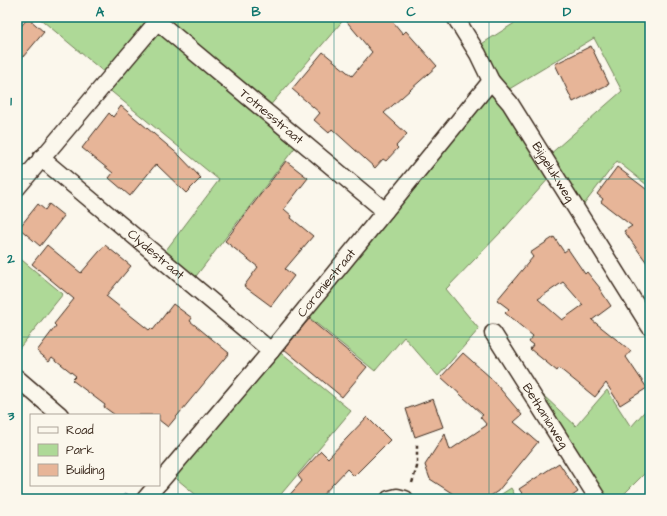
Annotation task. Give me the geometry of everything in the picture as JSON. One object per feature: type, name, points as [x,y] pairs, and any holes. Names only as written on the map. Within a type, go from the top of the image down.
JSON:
[{"type":"street","name":"Bijgelukweg","points":[[455,17],[478,54],[492,81],[510,103],[650,327]]},
{"type":"street","points":[[17,188],[159,19]]},
{"type":"street","name":"Totnesstraat","points":[[159,19],[385,211]]},
{"type":"street","name":"Coroniestraat","points":[[160,479],[271,350],[492,81]]},
{"type":"street","name":"Clydestraat","points":[[41,158],[271,350]]},
{"type":"street","name":"Bethaniaweg","points":[[493,333],[598,499]]},
{"type":"street","points":[[17,378],[59,414]]},
{"type":"street","points":[[389,499],[408,493]]},
{"type":"path","points":[[408,493],[417,467],[417,444]]},
{"type":"green space","points":[[38,17],[152,17],[105,73]]},
{"type":"green space","points":[[167,17],[346,17],[268,108],[171,29]]},
{"type":"green space","points":[[524,17],[650,17],[650,182],[647,185],[617,161],[582,207],[549,155],[622,91],[594,38],[506,91],[480,45]]},
{"type":"green space","points":[[160,33],[297,145],[193,280],[163,254],[219,180],[107,88],[153,35]]},
{"type":"green space","points":[[489,95],[494,96],[501,101],[550,177],[504,229],[446,289],[479,329],[438,376],[404,337],[375,371],[306,315]]},
{"type":"green space","points":[[17,256],[63,294],[17,351]]},
{"type":"green space","points":[[277,350],[351,411],[277,499],[201,499],[172,475]]},
{"type":"green space","points":[[607,390],[631,427],[650,405],[650,468],[619,499],[604,499],[547,409],[543,395],[576,426]]},
{"type":"green space","points":[[511,488],[517,499],[494,499]]},
{"type":"building","points":[[343,17],[389,17],[403,34],[406,31],[437,66],[384,113],[407,134],[396,146],[398,148],[386,161],[383,159],[375,168],[332,129],[329,133],[314,120],[320,113],[292,89],[323,52],[352,76],[372,52]]},
{"type":"building","points":[[28,18],[44,32],[17,64],[17,31]]},
{"type":"building","points":[[591,46],[609,84],[573,102],[555,64]]},
{"type":"building","points":[[121,106],[180,156],[201,178],[186,193],[156,164],[130,196],[109,178],[113,173],[82,148],[109,113],[113,117]]},
{"type":"building","points":[[286,161],[308,178],[284,209],[292,216],[291,218],[313,236],[285,269],[294,276],[271,306],[244,286],[258,267],[225,241]]},
{"type":"building","points":[[617,167],[650,192],[650,267],[624,231],[632,226],[601,202],[603,199],[597,194]]},
{"type":"building","points":[[38,204],[45,210],[49,204],[64,216],[40,246],[19,228]]},
{"type":"building","points":[[554,237],[564,252],[568,249],[585,274],[587,272],[600,288],[611,306],[592,320],[631,351],[626,357],[647,388],[620,405],[606,383],[595,397],[559,368],[557,371],[530,349],[533,345],[529,342],[533,336],[505,313],[509,309],[497,300],[533,257],[530,253]],"holes":[[[563,282],[583,305],[562,320],[538,299]]]},
{"type":"building","points":[[47,245],[81,273],[105,245],[131,266],[106,296],[149,330],[151,328],[153,330],[173,304],[192,318],[190,321],[229,353],[168,427],[160,421],[160,414],[114,414],[104,407],[105,405],[72,380],[76,376],[52,357],[49,361],[37,351],[56,326],[54,324],[74,299],[32,264]]},
{"type":"building","points":[[309,319],[367,367],[342,397],[284,349]]},
{"type":"building","points":[[463,353],[491,378],[522,415],[514,422],[538,442],[498,491],[486,499],[461,499],[430,479],[425,465],[445,434],[450,450],[487,425],[480,417],[483,415],[441,377]]},
{"type":"building","points":[[433,399],[443,427],[415,437],[406,409]]},
{"type":"building","points":[[367,417],[390,440],[354,476],[347,469],[319,499],[286,499],[302,481],[298,476],[321,451],[328,458]]},
{"type":"building","points":[[559,463],[578,492],[568,499],[526,499],[519,489]]},
{"type":"waterway","points":[[123,499],[126,496]]}]
